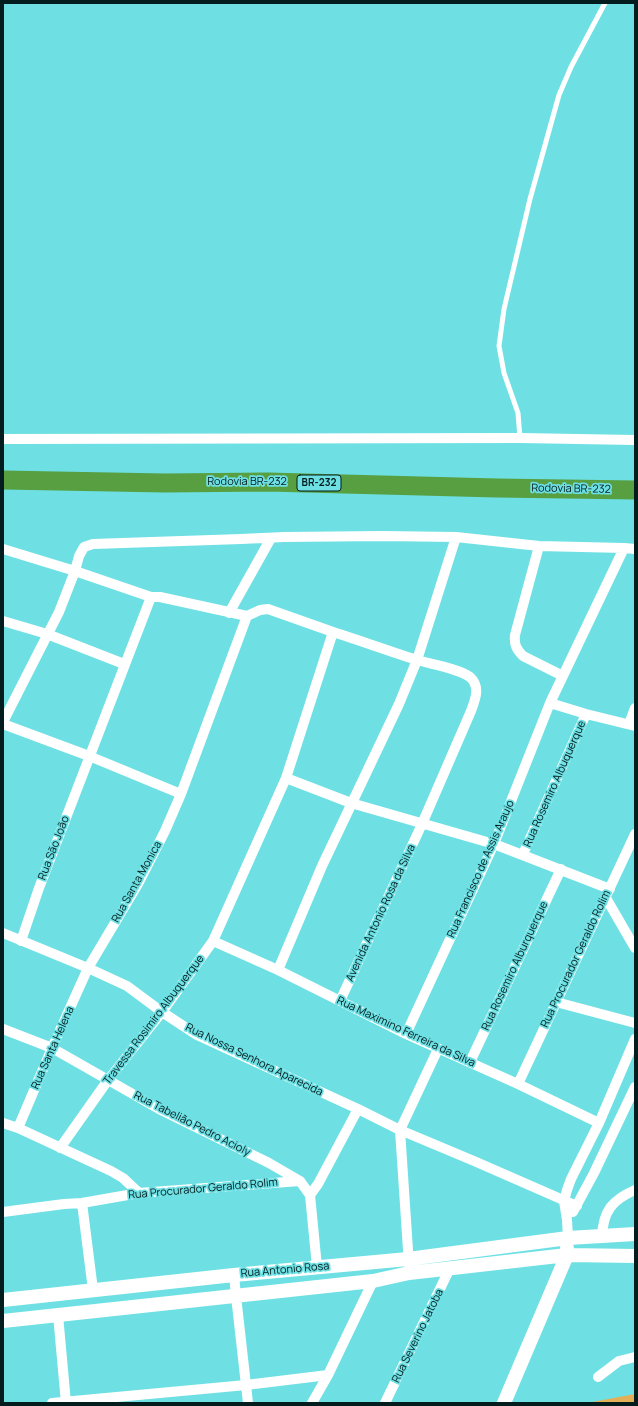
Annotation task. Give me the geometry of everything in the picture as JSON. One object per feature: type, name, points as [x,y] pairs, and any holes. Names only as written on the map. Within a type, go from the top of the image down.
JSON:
[{"type":"highway","name":"Rodovia BR-232","points":[[3,480],[165,483],[268,482],[635,490]]},
{"type":"main road","name":"Rua Antonio Rosa","points":[[3,1300],[234,1275],[408,1259],[568,1238],[635,1234]]},
{"type":"main road","points":[[504,1403],[567,1255],[568,1238]]},
{"type":"main road","name":"Rua Antonio Rosa","points":[[3,1321],[373,1281],[409,1273],[567,1255],[635,1256]]},
{"type":"street","points":[[3,439],[520,438],[635,440]]},
{"type":"street","points":[[181,794],[89,756],[3,723],[59,612],[75,571],[79,556],[84,547],[93,544],[383,536],[456,537],[539,546],[635,549]]},
{"type":"street","points":[[278,970],[322,866],[399,704],[417,660],[456,537]]},
{"type":"street","points":[[229,613],[271,538]]},
{"type":"street","points":[[539,546],[514,635],[514,643],[518,651],[523,656],[563,676]]},
{"type":"street","points":[[3,548],[151,597],[160,596],[247,616]]},
{"type":"street","name":"Rua Francisco de Assis Araujo","points":[[406,1034],[494,844],[550,703],[624,548]]},
{"type":"street","name":"Rua São João","points":[[21,941],[39,888],[151,597]]},
{"type":"street","name":"Avenida Antonio Rosa da Silva","points":[[247,616],[260,610],[268,609],[417,660],[452,669],[469,677],[474,684],[477,694],[471,712],[422,824],[340,1001]]},
{"type":"street","name":"Rua Santa Monica","points":[[88,968],[138,884],[166,831],[247,616]]},
{"type":"street","points":[[3,621],[47,634],[124,664]]},
{"type":"street","name":"Travessa Rosimiro Albuquerque","points":[[60,1148],[108,1080],[162,1012],[213,941],[286,778],[333,632]]},
{"type":"street","points":[[550,703],[586,714],[632,725],[635,708]]},
{"type":"street","name":"Rua Rosemiro Albuquerque","points":[[523,854],[586,714]]},
{"type":"street","points":[[286,778],[351,803],[494,844],[561,869],[608,893],[635,948]]},
{"type":"street","name":"Rua Procurador Geraldo Rolim","points":[[518,1084],[635,834]]},
{"type":"street","name":"Rua Rosemiro Alburquerque","points":[[470,1062],[561,869]]},
{"type":"street","name":"Rua Nossa Senhora Aparecida","points":[[3,933],[88,968],[127,986],[162,1012],[197,1034],[400,1130],[577,1206]]},
{"type":"street","name":"Rua Maximino Ferreira da Silva","points":[[213,941],[278,970],[406,1034],[518,1084],[599,1123]]},
{"type":"street","name":"Rua Santa Helena","points":[[18,1128],[88,968]]},
{"type":"street","points":[[556,1002],[635,1023]]},
{"type":"street","name":"Rua Tabelião Pedro Acioly","points":[[3,1029],[52,1048],[159,1109],[269,1163],[300,1181],[310,1195],[317,1267]]},
{"type":"street","points":[[568,1238],[564,1201],[571,1179],[599,1123],[635,1039]]},
{"type":"street","points":[[409,1273],[400,1130],[438,1049]]},
{"type":"street","points":[[567,1220],[577,1206],[635,1087]]},
{"type":"street","points":[[310,1195],[318,1184],[358,1109]]},
{"type":"street","points":[[3,1123],[18,1128],[111,1171],[123,1178],[139,1193]]},
{"type":"street","name":"Rua Procurador Geraldo Rolim","points":[[3,1212],[82,1203],[139,1193],[300,1181]]},
{"type":"street","points":[[602,1237],[602,1227],[605,1217],[612,1204],[621,1196],[635,1190]]},
{"type":"street","points":[[82,1203],[93,1290]]},
{"type":"street","name":"Rua Severino Jatoba","points":[[385,1403],[450,1268]]},
{"type":"street","points":[[234,1275],[248,1403]]},
{"type":"street","points":[[312,1403],[328,1375],[373,1281]]},
{"type":"street","points":[[58,1316],[66,1402]]},
{"type":"street","points":[[598,1377],[619,1361],[635,1357]]},
{"type":"street","points":[[52,1403],[246,1385],[328,1375]]},
{"type":"lane","points":[[520,438],[518,413],[504,373],[499,346],[504,309],[530,199],[559,95],[571,67],[605,3]]},
{"type":"shaded area","points":[[635,1394],[635,1403],[591,1403],[592,1402]]}]
